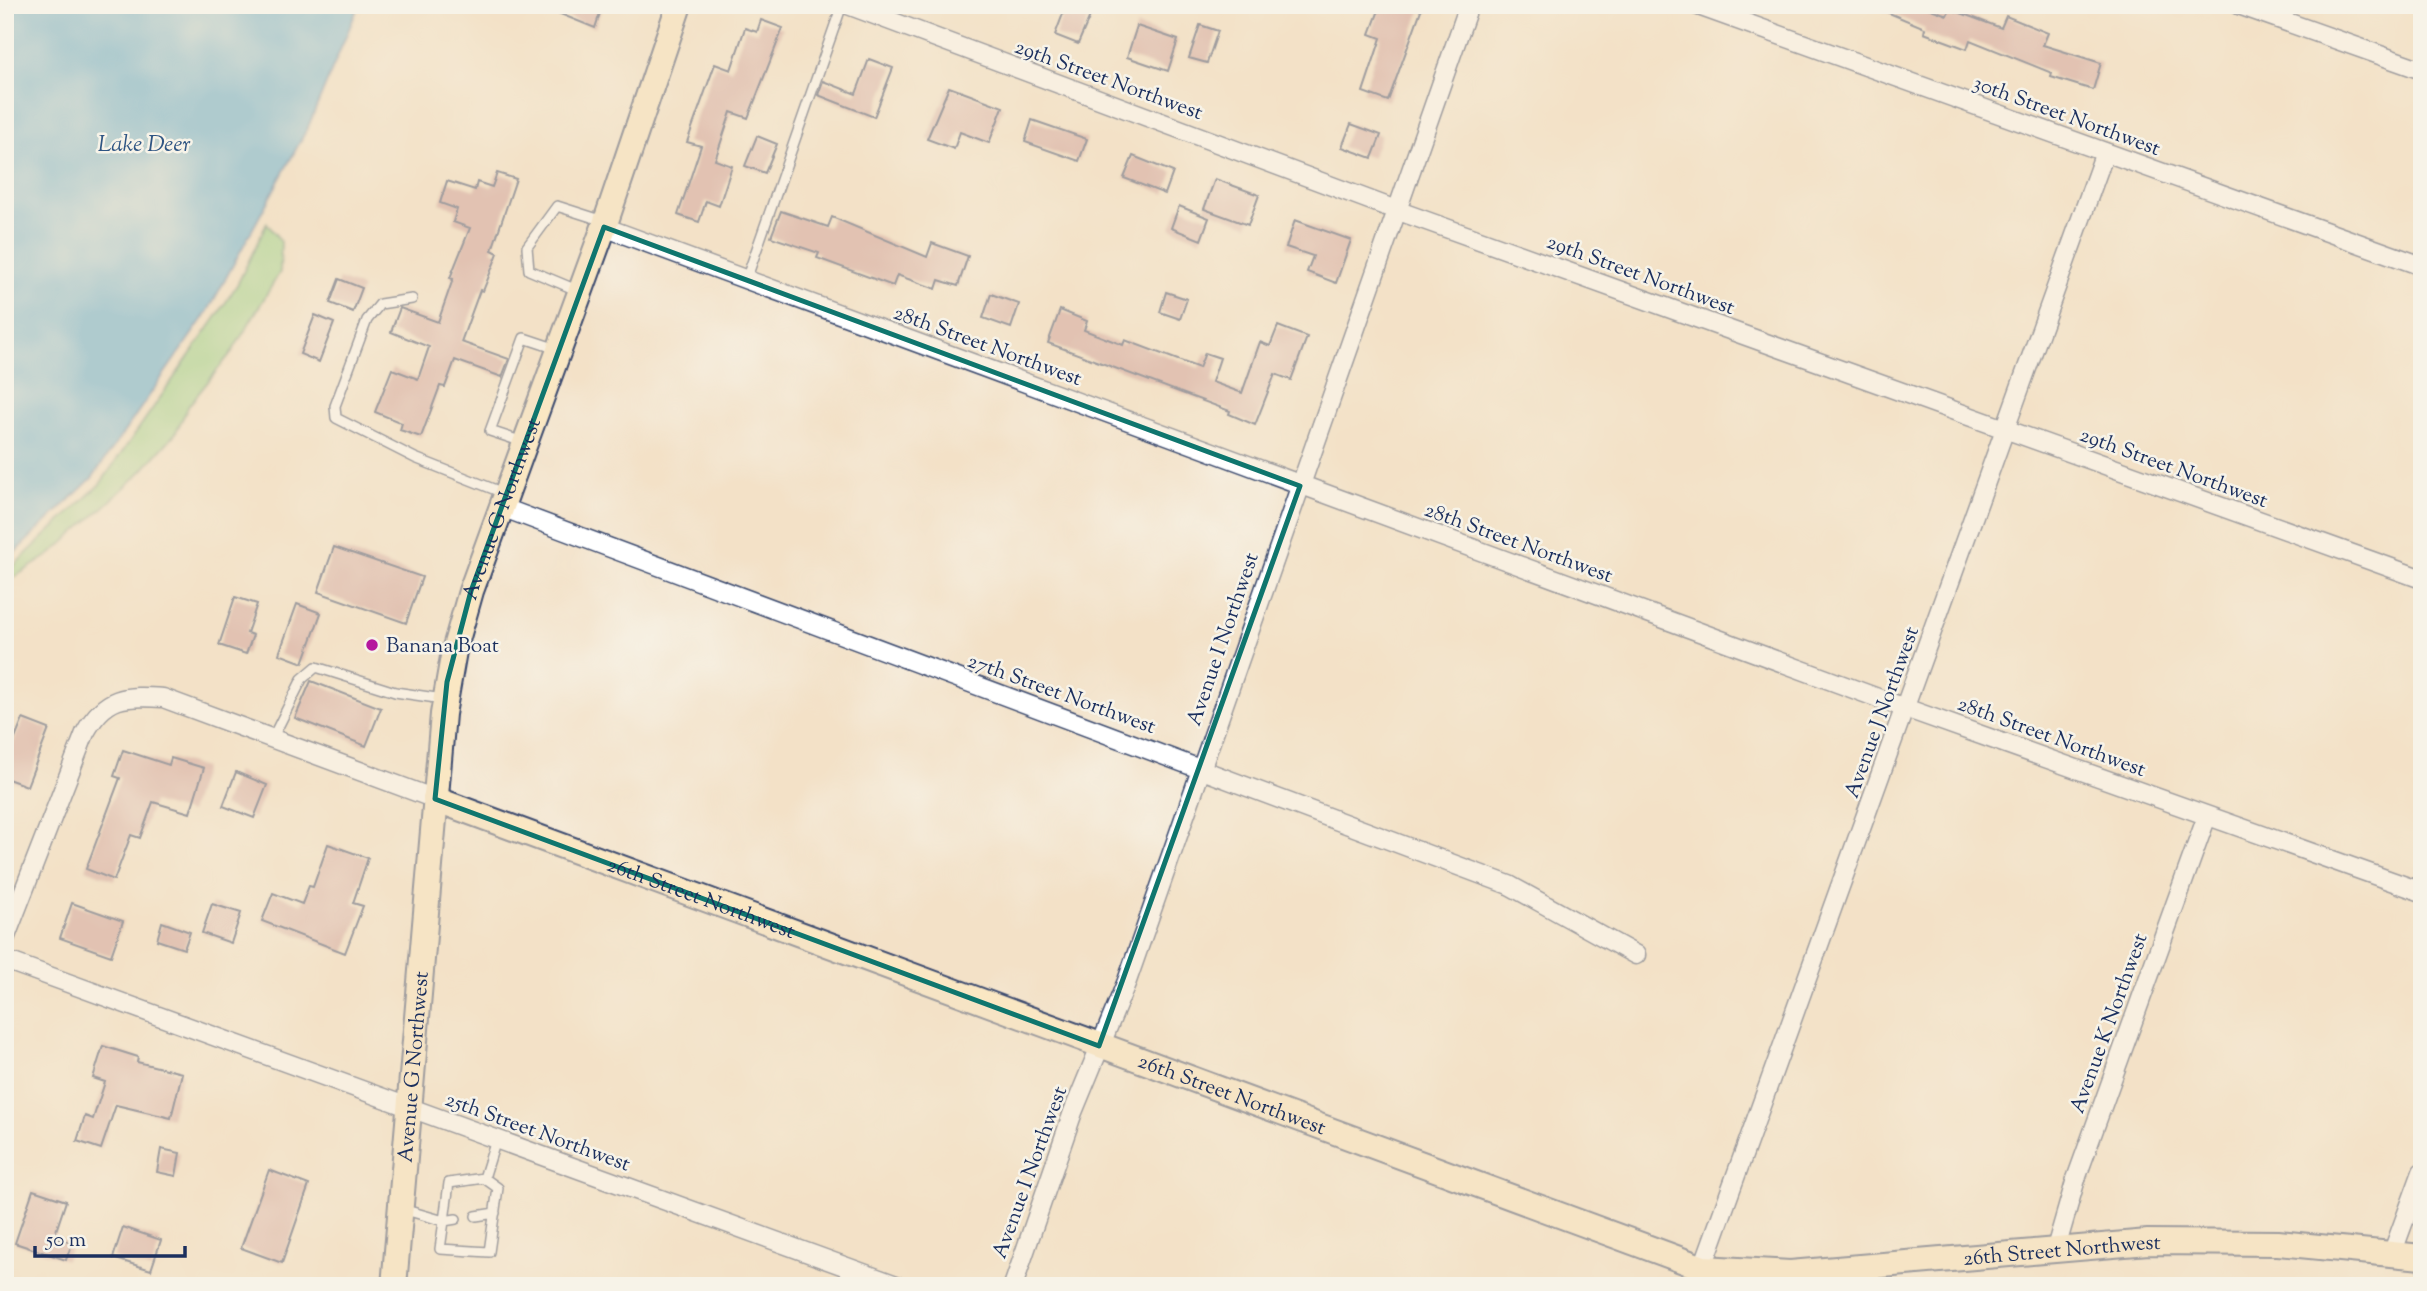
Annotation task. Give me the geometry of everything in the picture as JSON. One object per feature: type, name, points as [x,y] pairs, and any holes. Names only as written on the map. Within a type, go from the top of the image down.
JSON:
[{"type":"street","name":"Avenue G Northwest","points":[[394,1286],[445,700],[471,591],[506,501],[679,5]]},
{"type":"street","name":"29th Street Northwest","points":[[848,5],[1396,210],[2422,579]]},
{"type":"street","name":"Avenue I Northwest","points":[[1013,1286],[1099,1046],[1126,981],[1469,5]]},
{"type":"street","name":"30th Street Northwest","points":[[1696,5],[2422,266]]},
{"type":"street","points":[[2239,5],[2422,70]]},
{"type":"street","name":"Avenue J Northwest","points":[[1699,1277],[2105,152]]},
{"type":"street","name":"28th Street Northwest","points":[[604,224],[746,280],[1300,486],[1905,708],[2422,892]]},
{"type":"street","name":"27th Street Northwest","points":[[506,501],[1509,885],[1636,955]]},
{"type":"street","name":"26th Street Northwest","points":[[5,939],[91,722],[104,707],[116,700],[129,696],[163,698],[1099,1046],[1699,1277],[1790,1273],[2148,1242],[2229,1241],[2422,1257]]},
{"type":"street","name":"Avenue K Northwest","points":[[2056,1248],[2076,1179],[2207,816]]},
{"type":"street","name":"25th Street Northwest","points":[[5,960],[898,1286]]},
{"type":"street","points":[[2392,1254],[2422,1172]]},
{"type":"lane","points":[[746,280],[842,5]]},
{"type":"lane","points":[[579,291],[529,270],[527,247],[557,206],[604,224]]},
{"type":"lane","points":[[412,299],[380,303],[367,320],[335,405],[337,418],[506,501]]},
{"type":"lane","points":[[526,443],[490,430],[524,338],[559,350]]},
{"type":"lane","points":[[273,737],[288,701],[302,679],[316,667],[394,692],[445,700]]},
{"type":"lane","points":[[484,1178],[496,1140]]},
{"type":"lane","points":[[484,1178],[498,1188],[489,1252],[440,1250],[449,1183],[484,1178]]},
{"type":"lane","points":[[401,1208],[444,1221],[456,1219]]},
{"type":"lane","points":[[476,1216],[495,1213]]},
{"type":"highlighted area","points":[[604,227],[1300,486],[1099,1046],[435,799],[447,682],[471,591]]},
{"type":"green space","points":[[267,223],[281,242],[280,272],[232,352],[189,405],[175,434],[142,471],[51,554],[5,583],[5,574],[100,484],[217,316],[238,283]]},
{"type":"water","name":"Lake Deer","points":[[5,5],[359,5],[308,127],[208,311],[92,478],[5,562]]},
{"type":"building","points":[[538,5],[588,5],[601,10],[595,28]]},
{"type":"building","points":[[1381,5],[1409,5],[1421,10],[1388,101],[1363,92],[1381,38],[1370,34]]},
{"type":"building","points":[[1870,5],[1920,5],[1947,15],[1950,9],[2001,28],[2006,16],[2048,33],[2043,45],[2101,63],[2093,90],[2051,77],[2052,73],[1970,40],[1967,49],[1924,33],[1925,28]]},
{"type":"building","points":[[1066,6],[1090,16],[1078,44],[1055,35]]},
{"type":"building","points":[[761,20],[783,28],[748,118],[731,112],[715,160],[732,166],[719,206],[706,201],[699,222],[678,215],[701,146],[687,142],[715,64],[731,70],[745,28],[757,32]]},
{"type":"building","points":[[1200,25],[1218,31],[1207,63],[1189,58]]},
{"type":"building","points":[[1137,26],[1178,40],[1168,71],[1127,57]]},
{"type":"building","points":[[869,59],[893,68],[874,117],[818,95],[823,81],[856,94]]},
{"type":"building","points":[[949,87],[1003,107],[989,143],[960,132],[954,149],[927,139]]},
{"type":"building","points":[[1032,120],[1087,139],[1079,161],[1025,142]]},
{"type":"building","points":[[1351,124],[1381,135],[1372,158],[1342,147]]},
{"type":"building","points":[[757,136],[777,144],[765,173],[745,166]]},
{"type":"building","points":[[1133,156],[1173,172],[1165,194],[1124,178]]},
{"type":"building","points":[[497,173],[516,179],[492,250],[498,253],[483,291],[480,290],[461,342],[509,359],[502,377],[455,360],[445,387],[440,386],[421,437],[400,430],[402,423],[375,412],[392,369],[418,379],[429,347],[391,332],[400,308],[438,322],[453,279],[450,278],[470,228],[453,222],[457,209],[440,203],[447,181],[475,190],[477,182],[492,187]]},
{"type":"building","points":[[1215,179],[1259,195],[1248,225],[1204,209]]},
{"type":"building","points":[[1179,206],[1209,218],[1201,240],[1171,228]]},
{"type":"building","points":[[781,211],[828,227],[832,217],[927,257],[932,243],[968,256],[958,286],[939,280],[936,289],[897,275],[893,286],[817,258],[819,253],[771,237]]},
{"type":"building","points":[[1295,220],[1351,240],[1336,283],[1307,272],[1313,256],[1286,247]]},
{"type":"building","points":[[339,279],[362,288],[353,312],[330,303]]},
{"type":"building","points":[[1166,292],[1187,299],[1180,319],[1160,312]]},
{"type":"building","points":[[991,294],[1019,304],[1011,328],[983,318]]},
{"type":"building","points":[[1060,310],[1087,321],[1084,330],[1123,345],[1125,340],[1199,368],[1205,353],[1220,358],[1212,382],[1242,393],[1260,342],[1270,346],[1278,326],[1307,337],[1291,380],[1275,374],[1255,425],[1229,414],[1230,411],[1048,343]]},
{"type":"building","points":[[315,315],[334,323],[319,362],[300,354]]},
{"type":"building","points":[[334,547],[422,577],[406,623],[318,592]]},
{"type":"building","points":[[235,597],[257,604],[247,633],[253,635],[246,654],[219,645]]},
{"type":"building","points":[[297,604],[321,613],[303,663],[279,654]]},
{"type":"building","points":[[311,681],[381,708],[366,746],[295,718]]},
{"type":"building","points":[[23,719],[49,729],[27,786],[5,778],[5,763]]},
{"type":"building","points":[[123,750],[169,765],[171,758],[204,768],[190,813],[153,802],[140,838],[131,835],[114,880],[86,869],[120,778],[114,776]]},
{"type":"building","points":[[236,772],[267,785],[254,818],[223,806]]},
{"type":"building","points":[[328,844],[368,858],[353,903],[363,906],[345,953],[262,921],[273,893],[302,904],[309,886],[313,887]]},
{"type":"building","points":[[72,903],[123,921],[111,956],[60,938]]},
{"type":"building","points":[[212,904],[241,913],[231,943],[202,933]]},
{"type":"building","points":[[162,922],[190,932],[184,949],[157,940]]},
{"type":"building","points":[[103,1046],[138,1057],[137,1062],[182,1073],[171,1118],[116,1105],[101,1149],[77,1141],[85,1116],[93,1119],[105,1082],[93,1078]]},
{"type":"building","points":[[161,1149],[180,1153],[176,1176],[157,1172]]},
{"type":"building","points":[[269,1170],[309,1185],[282,1263],[241,1248]]},
{"type":"building","points":[[33,1190],[66,1201],[54,1237],[72,1243],[66,1260],[15,1243]]},
{"type":"building","points":[[123,1227],[161,1240],[151,1270],[113,1258]]},
{"type":"place","name":"Banana Boat","points":[[372,645]]}]
